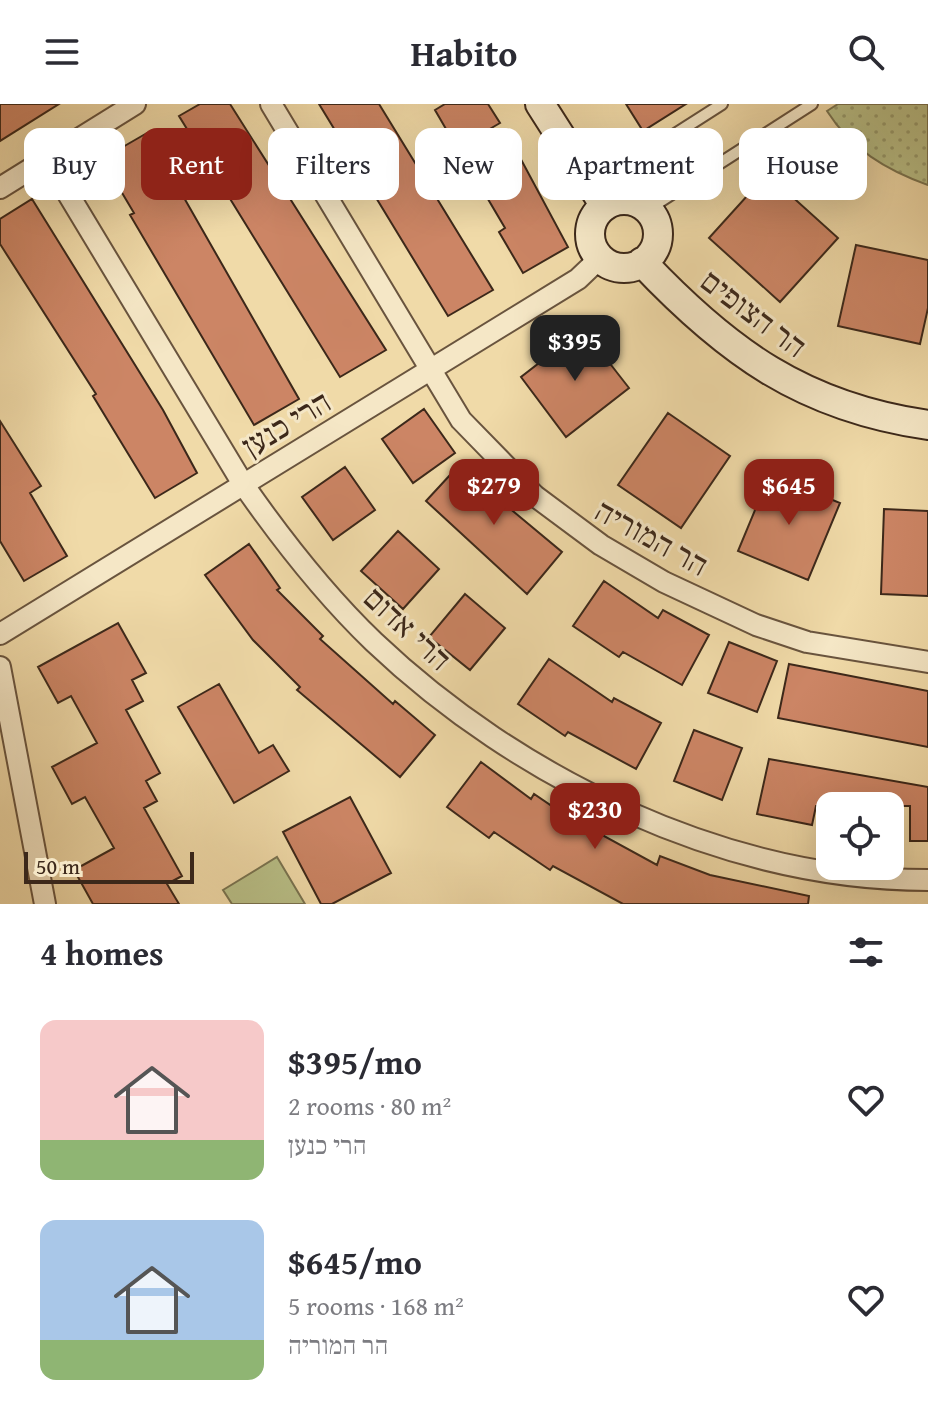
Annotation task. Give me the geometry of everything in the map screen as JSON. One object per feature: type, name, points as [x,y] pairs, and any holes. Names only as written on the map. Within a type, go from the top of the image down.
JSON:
[{"type":"street","points":[[97,128],[135,104]]},
{"type":"street","name":"הר המוריה","points":[[271,104],[461,420],[496,460],[569,525],[664,582],[756,625],[807,642],[928,662]]},
{"type":"street","points":[[540,104],[605,206]]},
{"type":"street","points":[[0,188],[24,173]]},
{"type":"street","name":"הרי אדום","points":[[72,200],[243,484],[273,527],[374,642],[477,726],[615,806],[686,837],[750,856],[815,870],[928,880]]},
{"type":"street","points":[[627,200],[647,210],[658,232],[654,249],[642,262],[616,267],[600,258],[594,250],[590,231],[592,221],[605,206],[627,200]]},
{"type":"street","name":"הרי כנען","points":[[0,634],[578,279],[600,258]]},
{"type":"street","name":"הר הצופים","points":[[642,262],[708,327],[785,382],[837,404],[928,425]]},
{"type":"street","points":[[0,667],[45,904]]},
{"type":"lane","points":[[684,128],[722,104]]},
{"type":"lane","points":[[647,210],[812,104]]},
{"type":"green space","points":[[838,104],[928,104],[928,185],[871,157],[867,154],[867,128],[840,128],[827,111]]},
{"type":"green space","points":[[277,857],[305,904],[232,904],[223,890]]},
{"type":"building","points":[[0,104],[59,104],[0,141]]},
{"type":"building","points":[[200,104],[230,104],[245,128],[186,128],[179,116]]},
{"type":"building","points":[[319,104],[379,104],[394,128],[334,128]]},
{"type":"building","points":[[445,104],[488,104],[500,123],[491,128],[445,128],[435,110]]},
{"type":"building","points":[[626,104],[686,104],[648,128],[641,128]]},
{"type":"building","points":[[141,136],[141,200],[185,200],[299,399],[254,425],[130,215],[134,213],[125,198],[125,146]]},
{"type":"building","points":[[399,137],[415,163],[415,200],[438,200],[493,290],[448,316],[377,200],[399,200]]},
{"type":"building","points":[[252,139],[268,164],[268,200],[291,200],[386,350],[340,377],[231,200],[252,200]]},
{"type":"building","points":[[522,161],[538,191],[538,200],[543,200],[568,247],[523,273],[499,232],[505,228],[489,200],[522,200]]},
{"type":"building","points":[[33,200],[163,410],[197,473],[155,498],[93,396],[96,394],[0,244],[0,219]]},
{"type":"building","points":[[743,200],[796,200],[838,238],[780,302],[709,238]]},
{"type":"building","points":[[856,245],[928,260],[928,308],[920,344],[838,326]]},
{"type":"building","points":[[583,329],[629,388],[566,437],[521,377]]},
{"type":"building","points":[[424,409],[455,453],[413,483],[382,439]]},
{"type":"building","points":[[668,413],[730,456],[681,528],[618,485]]},
{"type":"building","points":[[0,421],[41,486],[30,493],[67,556],[24,581],[0,541]]},
{"type":"building","points":[[463,461],[510,505],[508,507],[562,552],[527,594],[426,501]]},
{"type":"building","points":[[345,467],[375,510],[333,540],[302,497]]},
{"type":"building","points":[[770,474],[840,503],[808,580],[738,551]]},
{"type":"building","points":[[884,509],[928,511],[928,596],[881,594]]},
{"type":"building","points":[[398,531],[439,569],[403,609],[361,571]]},
{"type":"building","points":[[249,544],[280,588],[277,590],[323,636],[320,639],[393,704],[395,701],[435,735],[400,777],[297,690],[300,687],[253,640],[205,575]]},
{"type":"building","points":[[604,581],[658,618],[663,610],[709,635],[682,685],[623,652],[619,657],[573,626]]},
{"type":"building","points":[[465,594],[505,628],[470,670],[429,637]]},
{"type":"building","points":[[118,623],[146,673],[132,680],[143,701],[126,710],[160,773],[146,781],[157,801],[144,808],[182,876],[167,884],[179,904],[93,904],[74,870],[114,848],[85,797],[72,804],[52,767],[97,743],[71,696],[58,703],[38,667]]},
{"type":"building","points":[[729,642],[777,661],[757,712],[708,693]]},
{"type":"building","points":[[549,659],[612,702],[614,698],[661,723],[636,769],[568,732],[565,736],[518,704]]},
{"type":"building","points":[[789,664],[928,691],[928,747],[778,718]]},
{"type":"building","points":[[219,684],[259,753],[273,745],[289,771],[234,803],[178,707]]},
{"type":"building","points":[[694,730],[742,748],[722,800],[674,781]]},
{"type":"building","points":[[769,759],[928,787],[928,841],[910,841],[910,806],[904,806],[904,792],[816,792],[812,825],[757,814]]},
{"type":"building","points":[[481,762],[531,799],[534,794],[593,834],[595,831],[657,865],[660,856],[710,875],[809,896],[808,904],[623,904],[553,866],[550,870],[494,832],[489,838],[447,807]]},
{"type":"building","points":[[350,797],[391,873],[332,904],[321,904],[283,832]]}]
